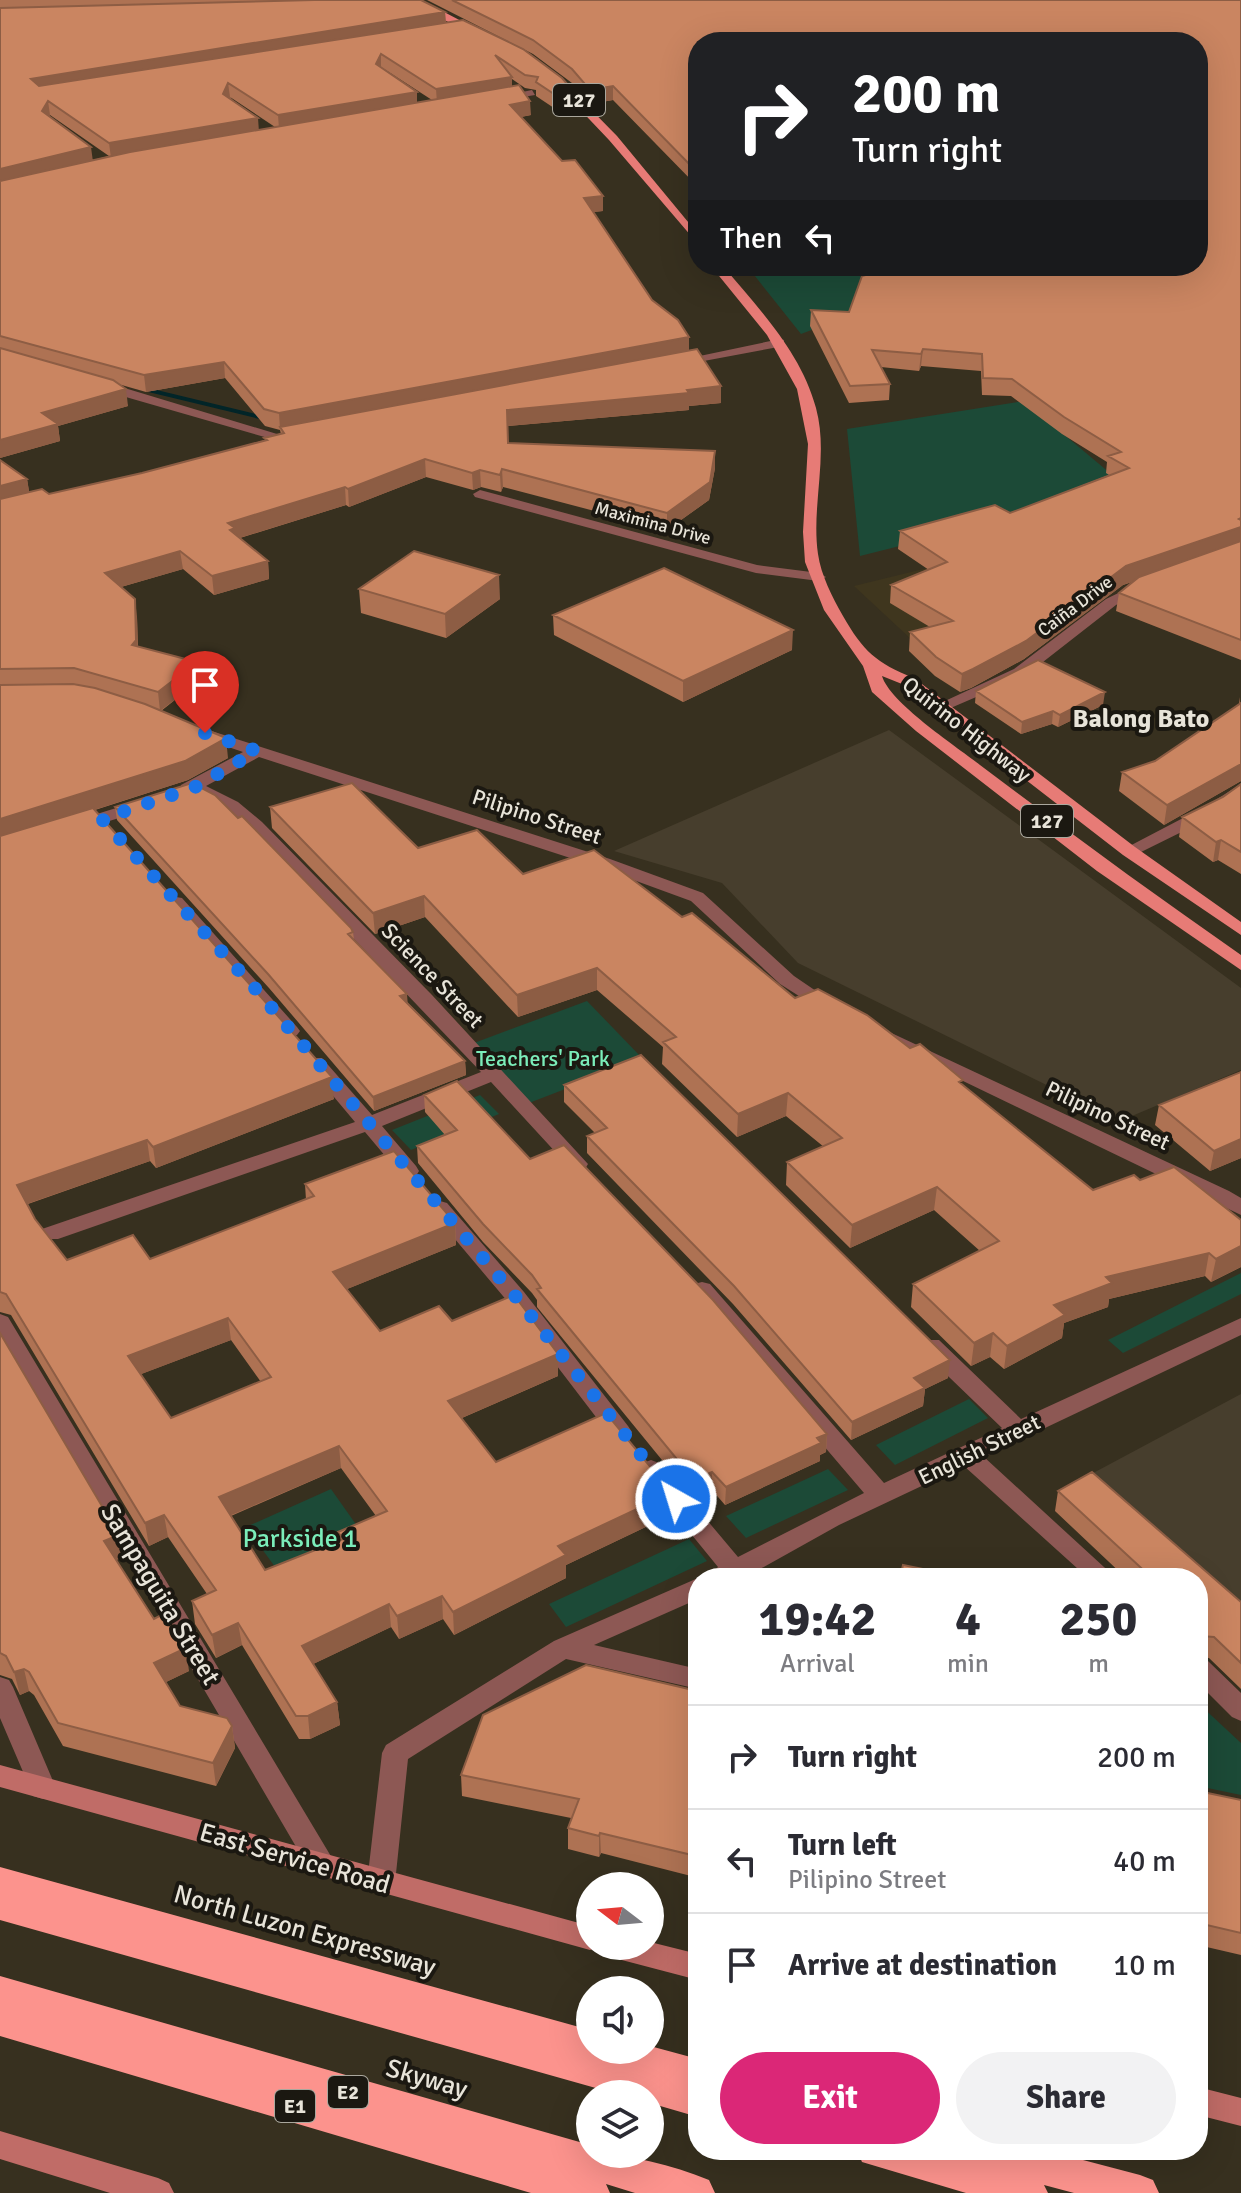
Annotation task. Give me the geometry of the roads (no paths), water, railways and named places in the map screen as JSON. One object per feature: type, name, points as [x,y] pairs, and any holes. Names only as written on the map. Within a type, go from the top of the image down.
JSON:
[{"type":"highway","name":"North Luzon Expressway","points":[[0,1881],[576,2042]]},
{"type":"highway","points":[[0,1905],[688,2097]]},
{"type":"highway","name":"Skyway","points":[[0,1992],[696,2193]]},
{"type":"highway","name":"E1","points":[[0,2020],[591,2193]]},
{"type":"highway","points":[[657,2064],[688,2072]]},
{"type":"highway","points":[[911,2160],[1029,2193]]},
{"type":"highway","points":[[1016,2160],[1140,2193]]},
{"type":"main road","points":[[412,2],[492,40]]},
{"type":"main road","name":"127","points":[[549,74],[567,87],[688,222]]},
{"type":"main road","name":"Quirino Highway","points":[[725,276],[780,343],[797,373],[811,410],[816,461],[810,552],[829,605],[870,663],[878,689],[922,728],[1103,867],[1241,964]]},
{"type":"main road","name":"Quirino Highway","points":[[870,663],[908,681],[1129,851],[1241,930]]},
{"type":"street","points":[[453,29],[468,27]]},
{"type":"street","points":[[490,100],[532,93]]},
{"type":"street","points":[[665,364],[780,343]]},
{"type":"street","points":[[93,383],[285,436],[249,445]]},
{"type":"street","name":"Maximina Drive","points":[[480,494],[756,569],[819,577]]},
{"type":"street","name":"Caiña Drive","points":[[940,707],[978,694],[1032,665],[1112,602],[1152,582]]},
{"type":"street","name":"Pilipino Street","points":[[184,727],[604,863],[697,897],[787,980],[843,1015]]},
{"type":"street","points":[[58,832],[195,787],[257,751]]},
{"type":"street","name":"Science Street","points":[[195,787],[232,806],[256,826],[425,999],[590,1175]]},
{"type":"street","points":[[1129,851],[1212,810],[1241,789]]},
{"type":"street","points":[[102,819],[120,839]]},
{"type":"street","points":[[166,890],[516,1297],[722,1568]]},
{"type":"street","name":"Pilipino Street","points":[[867,1027],[1222,1196],[1241,1208]]},
{"type":"street","points":[[50,1234],[369,1124],[493,1074]]},
{"type":"street","points":[[684,1271],[723,1311],[881,1496]]},
{"type":"street","name":"Sampaguita Street","points":[[0,1322],[322,1866]]},
{"type":"street","name":"English Street","points":[[738,1568],[830,1519],[1241,1326]]},
{"type":"street","points":[[919,1335],[1017,1429]]},
{"type":"street","points":[[968,1456],[1093,1568]]},
{"type":"street","points":[[381,1883],[395,1753],[563,1648],[688,1592]]},
{"type":"street","points":[[563,1648],[688,1677]]},
{"type":"street","points":[[1208,1677],[1241,1710]]},
{"type":"street","points":[[0,1687],[43,1788]]},
{"type":"street","name":"East Service Road","points":[[0,1776],[576,1934]]},
{"type":"street","points":[[664,1958],[688,1964]]},
{"type":"street","points":[[1208,2104],[1241,2112]]},
{"type":"street","points":[[0,2145],[158,2193]]},
{"type":"waterway","points":[[139,387],[272,420]]},
{"type":"district","name":"Balong Bato","points":[[1141,718]]},
{"type":"park label","name":"Teachers' Park","points":[[543,1058]]},
{"type":"park label","name":"Parkside 1","points":[[300,1538]]}]
